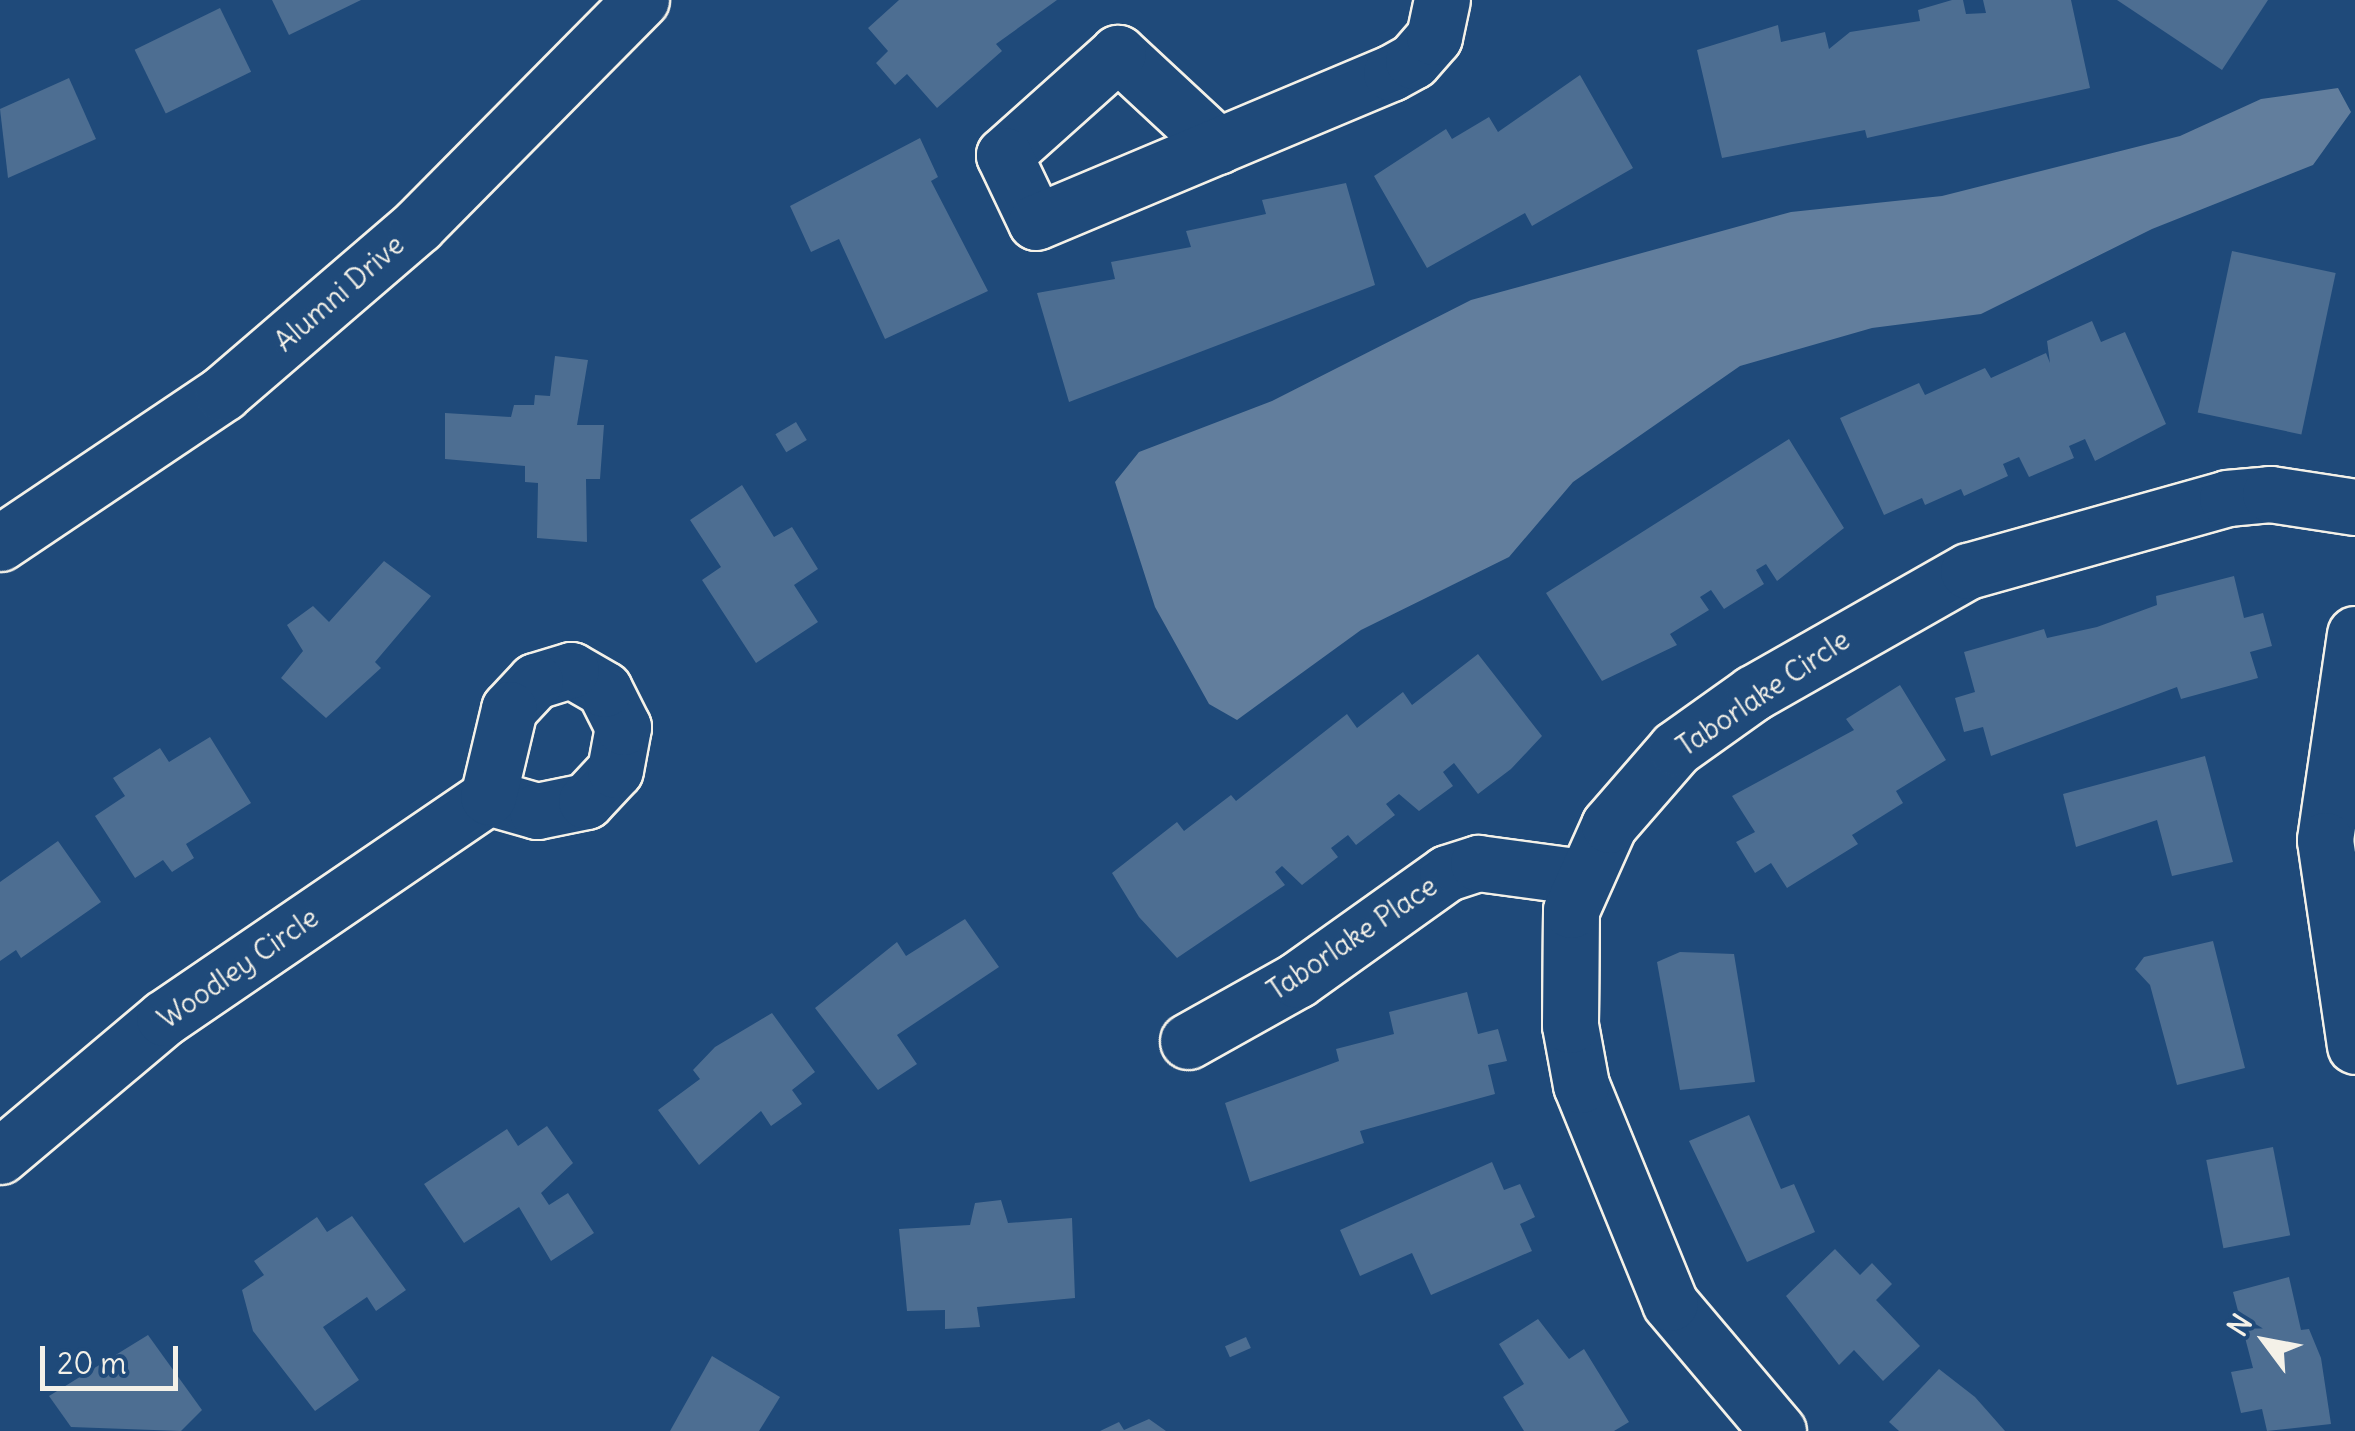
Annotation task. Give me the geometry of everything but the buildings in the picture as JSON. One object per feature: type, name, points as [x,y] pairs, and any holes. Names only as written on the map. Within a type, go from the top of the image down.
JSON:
[{"type":"street","name":"Alumni Drive","points":[[0,544],[223,392],[418,225],[641,0]]},
{"type":"street","points":[[1218,146],[1413,61],[1434,37],[1442,0]]},
{"type":"street","name":"Taborlake Circle","points":[[1778,1431],[1670,1303],[1602,1151],[1570,1024],[1571,910],[1582,876],[1609,825],[1676,748],[1770,683],[1968,571],[2228,498],[2286,495],[2355,507]]},
{"type":"street","points":[[2355,634],[2325,840],[2355,1046]]},
{"type":"street","name":"Woodley Circle","points":[[0,1156],[164,1018],[488,797]]},
{"type":"street","name":"Taborlake Place","points":[[1188,1041],[1298,980],[1447,873],[1478,863],[1582,876]]},
{"type":"water","points":[[2338,88],[2351,112],[2313,165],[2152,229],[1981,314],[1872,328],[1740,366],[1573,482],[1509,557],[1361,630],[1237,720],[1209,704],[1155,607],[1115,482],[1139,452],[1272,401],[1471,300],[1791,212],[1942,196],[2180,136],[2261,99]]}]
